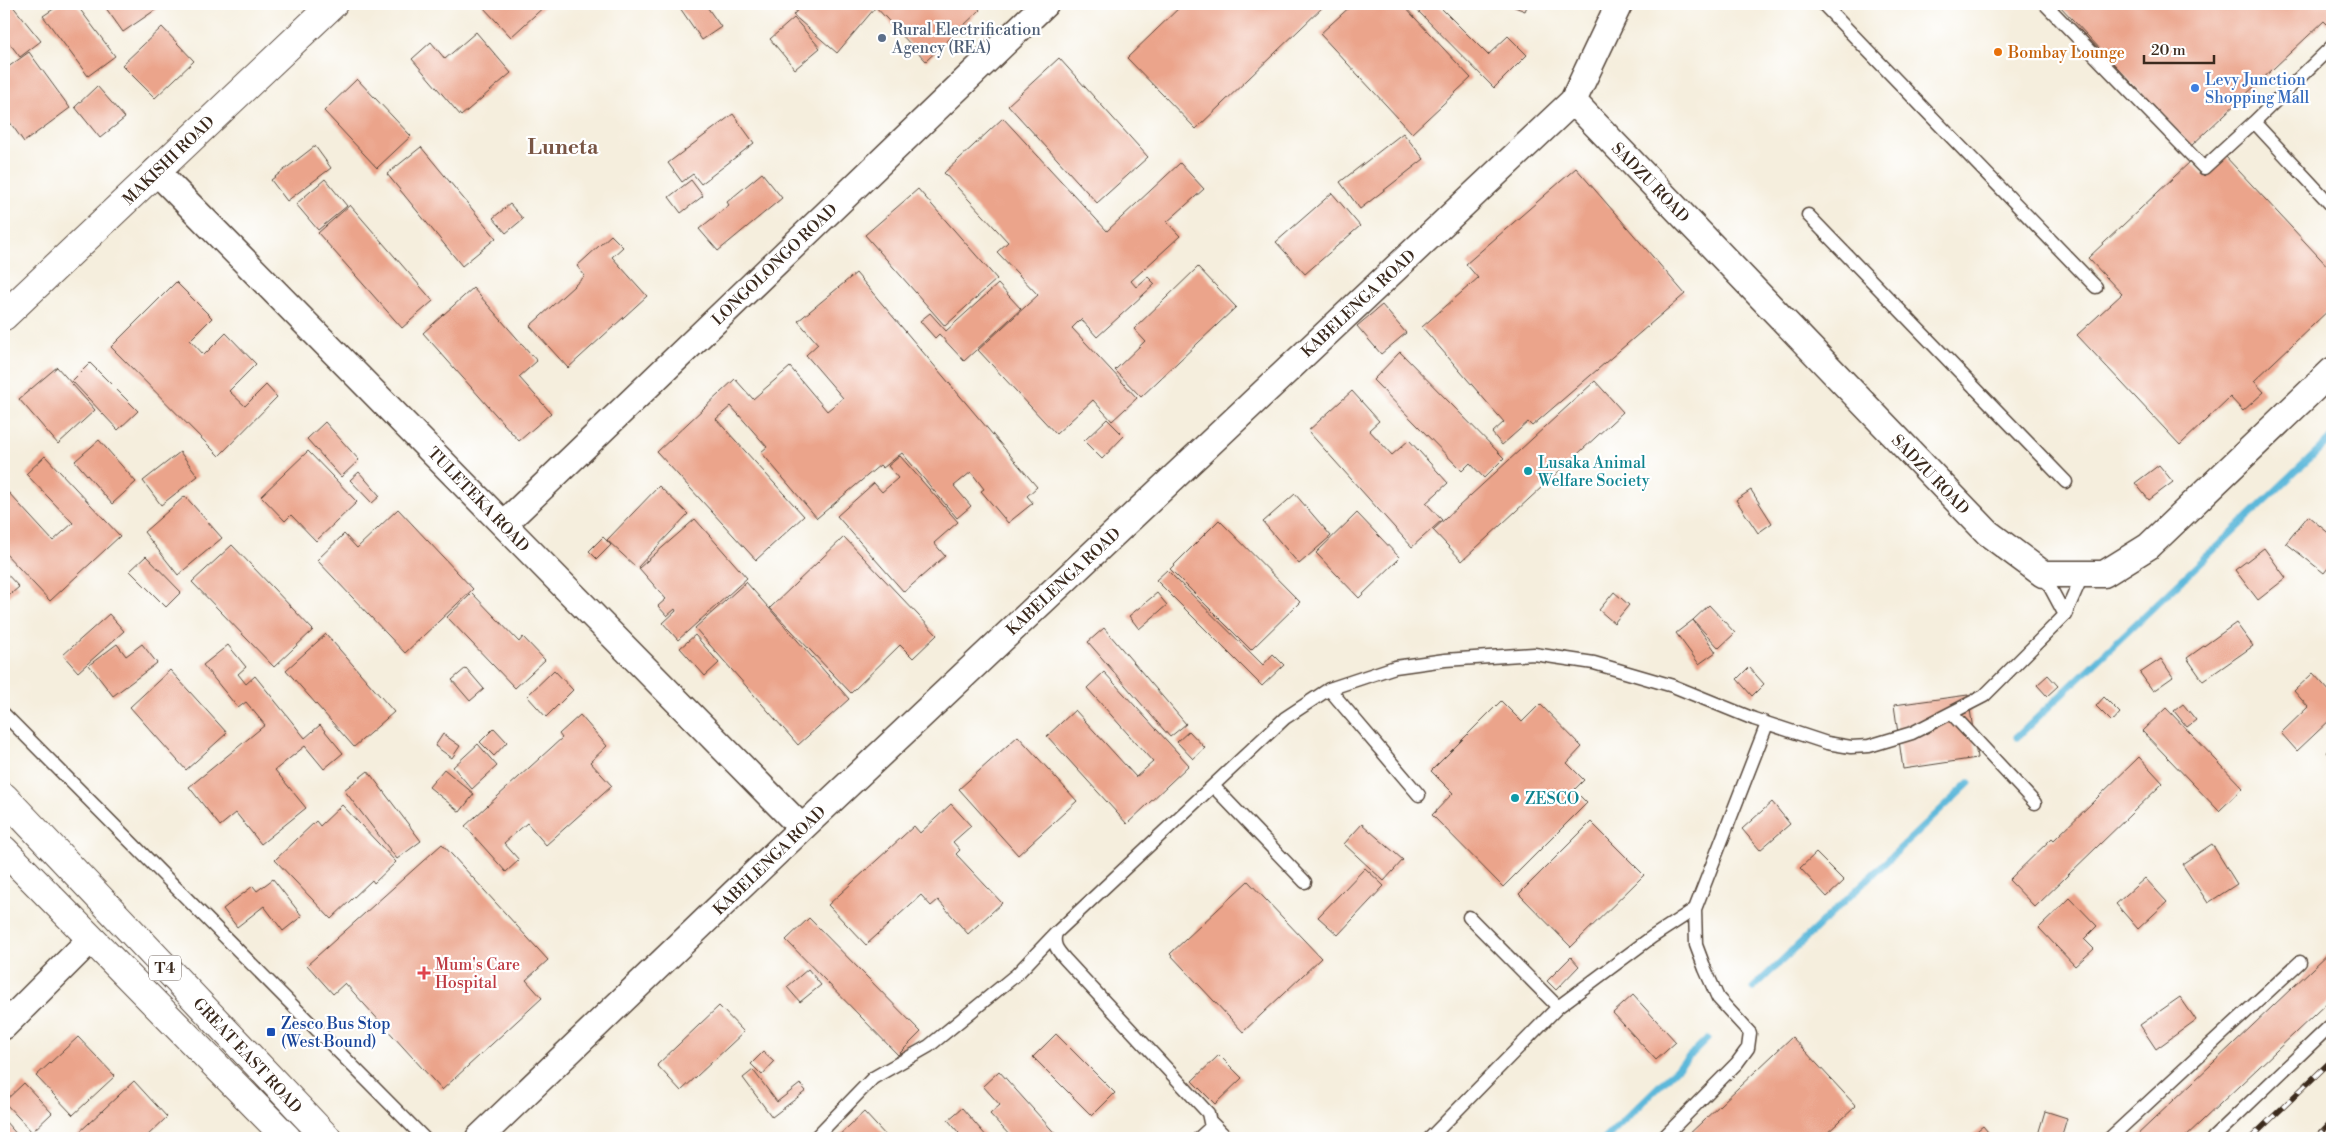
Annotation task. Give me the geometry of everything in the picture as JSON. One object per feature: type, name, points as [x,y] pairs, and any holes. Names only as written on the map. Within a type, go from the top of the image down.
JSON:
[{"type":"main road","name":"MAKISHI ROAD","points":[[4,316],[333,4]]},
{"type":"main road","name":"GREAT EAST ROAD","points":[[4,797],[327,1138]]},
{"type":"main road","name":"GREAT EAST ROAD","points":[[4,850],[90,940],[287,1138]]},
{"type":"street","name":"LONGOLONGO ROAD","points":[[504,524],[1045,4]]},
{"type":"street","name":"KABELENGA ROAD","points":[[479,1138],[802,828],[1573,100],[1619,4]]},
{"type":"street","name":"SADZU ROAD","points":[[1573,100],[1988,533],[2042,574]]},
{"type":"street","name":"TULETEKA ROAD","points":[[156,171],[802,828]]},
{"type":"street","points":[[2042,574],[2104,574],[2148,546],[2332,371]]},
{"type":"street","points":[[4,1026],[90,940]]},
{"type":"lane","points":[[1823,4],[2096,287]]},
{"type":"lane","points":[[2045,4],[2204,168],[2332,46]]},
{"type":"lane","points":[[2254,122],[2332,206]]},
{"type":"lane","points":[[1808,216],[2066,482]]},
{"type":"lane","points":[[2042,574],[2065,615]]},
{"type":"lane","points":[[815,1138],[873,1078],[929,1046],[1017,974],[1056,933],[1285,718],[1329,689],[1395,667],[1445,660],[1534,654],[1594,663],[1673,686],[1767,724],[1827,743],[1851,747],[1890,740],[1952,714],[1984,696],[2065,615],[2073,600],[2082,574]]},
{"type":"lane","points":[[1329,689],[1419,795]]},
{"type":"lane","points":[[4,714],[424,1138]]},
{"type":"lane","points":[[1952,714],[2035,803]]},
{"type":"lane","points":[[1663,1138],[1737,1063],[1748,1048],[1750,1033],[1718,998],[1705,970],[1696,945],[1695,909],[1767,724]]},
{"type":"lane","points":[[1213,786],[1305,882]]},
{"type":"lane","points":[[1430,1138],[1558,1007],[1652,937],[1695,909]]},
{"type":"lane","points":[[1468,917],[1558,1007]]},
{"type":"lane","points":[[1056,933],[1054,944],[1066,960],[1208,1113],[1211,1122],[1227,1138]]},
{"type":"lane","points":[[2110,1138],[2300,962]]},
{"type":"lane","points":[[2213,1138],[2332,1024]]},
{"type":"lane","points":[[1199,1138],[1209,1130],[1211,1122]]},
{"type":"building","points":[[4,4],[11,4],[41,41],[20,57],[4,36]]},
{"type":"building","points":[[61,4],[76,4],[115,56],[88,76],[43,16]]},
{"type":"building","points":[[103,4],[164,4],[123,32]]},
{"type":"building","points":[[485,4],[547,4],[511,37],[482,6]]},
{"type":"building","points":[[686,4],[705,4],[721,27],[702,40],[680,8]]},
{"type":"building","points":[[803,4],[870,4],[875,8],[837,53],[793,15]]},
{"type":"building","points":[[873,4],[975,4],[980,10],[926,61]]},
{"type":"building","points":[[1183,4],[1326,4],[1196,129],[1127,58]]},
{"type":"building","points":[[1353,4],[1402,4],[1471,78],[1412,133],[1320,34]]},
{"type":"building","points":[[1415,4],[1437,4],[1488,55],[1508,36],[1527,55],[1494,88],[1413,6]]},
{"type":"building","points":[[1507,4],[1528,4],[1525,11]]},
{"type":"building","name":"Levy Junction Shopping Mall","points":[[2058,4],[2332,4],[2332,29],[2324,21],[2191,146]]},
{"type":"building","points":[[794,18],[820,48],[795,69],[770,39]]},
{"type":"building","points":[[162,27],[194,61],[155,98],[122,65]]},
{"type":"building","points":[[476,32],[511,73],[461,116],[412,59],[431,42],[445,59]]},
{"type":"building","points":[[29,52],[70,108],[24,142],[4,114],[4,70]]},
{"type":"building","points":[[1059,58],[1148,157],[1097,203],[1008,105]]},
{"type":"building","points":[[357,79],[411,136],[377,168],[324,111]]},
{"type":"building","points":[[97,86],[125,118],[100,138],[75,107]]},
{"type":"building","points":[[733,114],[754,143],[701,184],[693,174],[682,182],[668,163]]},
{"type":"building","points":[[1003,118],[1107,231],[1180,163],[1204,189],[1167,222],[1180,236],[1131,281],[1136,287],[1148,277],[1155,284],[1097,337],[1081,319],[1072,328],[1137,398],[1112,421],[1093,400],[1056,434],[978,350],[1038,295],[997,252],[1008,242],[944,173]]},
{"type":"building","points":[[1403,133],[1424,159],[1360,209],[1340,182]]},
{"type":"building","points":[[315,146],[331,168],[287,201],[271,180]]},
{"type":"building","points":[[421,147],[496,238],[462,266],[387,174]]},
{"type":"building","points":[[2225,156],[2332,271],[2332,307],[2254,381],[2264,392],[2243,411],[2230,397],[2180,445],[2077,335],[2122,294],[2088,258],[2191,161],[2204,176]]},
{"type":"building","points":[[1576,168],[1685,294],[1532,426],[1528,422],[1502,445],[1492,433],[1504,422],[1422,327],[1478,278],[1466,264]]},
{"type":"building","points":[[762,173],[782,198],[718,251],[699,229],[729,205],[727,202]]},
{"type":"building","points":[[325,179],[347,206],[318,230],[296,204]]},
{"type":"building","points":[[691,180],[703,196],[681,213],[669,197]]},
{"type":"building","points":[[918,189],[997,279],[945,326],[865,235]]},
{"type":"building","points":[[1332,193],[1360,226],[1305,274],[1276,242]]},
{"type":"building","points":[[510,204],[523,219],[506,233],[493,218]]},
{"type":"building","points":[[350,205],[433,301],[402,328],[318,233]]},
{"type":"building","points":[[611,235],[623,247],[612,257],[647,296],[568,368],[530,326],[585,276],[577,266]]},
{"type":"building","points":[[1198,267],[1236,307],[1141,397],[1115,370],[1145,341],[1134,329]]},
{"type":"building","points":[[856,273],[1037,487],[1027,496],[1033,503],[1008,523],[981,491],[984,489],[971,472],[954,486],[971,506],[957,518],[902,453],[883,468],[880,465],[817,518],[761,452],[767,447],[731,406],[716,419],[804,516],[756,560],[657,452],[735,379],[753,399],[790,367],[827,411],[843,398],[806,355],[818,344],[798,321]]},
{"type":"building","points":[[176,282],[212,318],[190,340],[204,355],[226,333],[256,364],[229,391],[245,406],[266,385],[277,397],[219,456],[111,347]]},
{"type":"building","points":[[998,284],[1021,309],[964,361],[939,334],[935,338],[920,321],[930,313],[946,331]]},
{"type":"building","points":[[473,288],[537,361],[519,377],[551,413],[519,441],[423,333]]},
{"type":"building","points":[[1382,305],[1406,333],[1381,354],[1357,326]]},
{"type":"building","points":[[1400,352],[1504,458],[1484,478],[1470,463],[1462,471],[1373,380]]},
{"type":"building","points":[[90,363],[138,411],[118,430],[72,381]]},
{"type":"building","points":[[57,367],[95,410],[58,444],[19,399]]},
{"type":"building","name":"Lusaka Animal Welfare Society","points":[[1595,381],[1623,412],[1462,561],[1433,530]]},
{"type":"building","points":[[1352,391],[1379,421],[1369,430],[1392,455],[1409,440],[1448,483],[1426,503],[1442,520],[1412,547],[1308,431]]},
{"type":"building","points":[[1107,419],[1124,436],[1102,459],[1084,441]]},
{"type":"building","points":[[325,422],[359,460],[341,477],[307,439]]},
{"type":"building","points":[[99,440],[136,482],[112,504],[75,461]]},
{"type":"building","points":[[308,451],[357,502],[316,541],[291,515],[285,521],[261,496]]},
{"type":"building","points":[[180,452],[198,476],[161,505],[143,481]]},
{"type":"building","points":[[45,456],[120,536],[50,601],[4,552],[4,497],[8,492],[53,541],[73,523],[26,474]]},
{"type":"building","points":[[900,456],[958,522],[934,543],[945,556],[904,592],[837,516],[874,483],[882,492],[898,478],[888,466]]},
{"type":"building","points":[[2159,465],[2173,482],[2149,500],[2135,483]]},
{"type":"building","points":[[359,472],[380,496],[372,503],[350,480]]},
{"type":"building","points":[[659,486],[688,514],[637,568],[607,540]]},
{"type":"building","points":[[1751,490],[1772,523],[1758,533],[1736,500]]},
{"type":"building","points":[[1295,494],[1331,536],[1299,564],[1263,522]]},
{"type":"building","points":[[185,496],[222,538],[178,575],[144,532]]},
{"type":"building","points":[[398,509],[473,589],[405,653],[317,560],[344,534],[357,548]]},
{"type":"building","points":[[1357,513],[1400,558],[1359,598],[1316,553]]},
{"type":"building","points":[[2308,516],[2332,536],[2332,563],[2324,573],[2286,543]]},
{"type":"building","points":[[695,519],[747,578],[678,640],[663,623],[676,611],[675,609],[667,616],[658,606],[666,599],[639,568]]},
{"type":"building","points":[[1219,520],[1300,602],[1251,650],[1170,569]]},
{"type":"building","points":[[603,537],[611,545],[597,559],[589,551]]},
{"type":"building","points":[[844,537],[937,635],[913,658],[900,645],[851,693],[770,608]]},
{"type":"building","points":[[232,545],[313,630],[274,667],[192,582]]},
{"type":"building","points":[[2264,548],[2286,578],[2258,600],[2235,570]]},
{"type":"building","points":[[146,556],[181,592],[166,607],[130,571]]},
{"type":"building","points":[[1167,570],[1263,665],[1273,654],[1284,665],[1262,686],[1156,580]]},
{"type":"building","points":[[4,571],[19,587],[4,600]]},
{"type":"building","points":[[746,582],[849,699],[798,745],[695,628]]},
{"type":"building","points":[[1614,592],[1629,605],[1614,623],[1599,610]]},
{"type":"building","points":[[472,593],[519,642],[523,637],[545,660],[515,688],[447,617]]},
{"type":"building","points":[[1157,593],[1167,605],[1139,629],[1129,616]]},
{"type":"building","points":[[1709,605],[1735,633],[1719,648],[1693,620]]},
{"type":"building","points":[[109,614],[124,631],[78,672],[63,655]]},
{"type":"building","points":[[1693,620],[1716,652],[1699,664],[1676,633]]},
{"type":"building","points":[[2236,623],[2253,646],[2203,681],[2187,658]]},
{"type":"building","points":[[1104,628],[1186,724],[1170,737],[1088,642]]},
{"type":"building","points":[[326,634],[394,712],[354,747],[286,670]]},
{"type":"building","points":[[695,635],[719,663],[705,676],[680,648]]},
{"type":"building","points":[[117,644],[126,656],[142,644],[157,663],[113,696],[89,665]]},
{"type":"building","points":[[228,645],[246,667],[238,674],[246,684],[255,676],[305,738],[320,725],[343,753],[324,769],[305,746],[275,770],[306,808],[261,844],[236,813],[220,826],[189,787],[265,725],[246,702],[238,708],[203,665]]},
{"type":"building","points":[[2161,659],[2173,677],[2153,691],[2140,673]]},
{"type":"building","points":[[1749,667],[1764,684],[1752,696],[1737,679]]},
{"type":"building","points":[[466,668],[484,689],[470,701],[452,680]]},
{"type":"building","points":[[170,670],[227,733],[186,770],[130,707]]},
{"type":"building","points":[[554,670],[573,690],[546,717],[527,696]]},
{"type":"building","points":[[1104,672],[1189,765],[1127,824],[1047,736],[1075,710],[1136,777],[1153,762],[1087,688]]},
{"type":"building","points":[[2313,673],[2332,694],[2332,718],[2297,751],[2281,733],[2308,707],[2294,691]]},
{"type":"building","points":[[2048,675],[2058,686],[2047,696],[2037,685]]},
{"type":"building","points":[[1968,695],[1977,758],[1903,769],[1894,705]]},
{"type":"building","points":[[2104,697],[2120,713],[2112,722],[2096,706]]},
{"type":"building","name":"ZESCO","points":[[1501,701],[1522,722],[1540,704],[1582,747],[1567,763],[1584,780],[1574,790],[1587,803],[1503,887],[1432,815],[1453,793],[1431,771]]},
{"type":"building","points":[[2183,704],[2196,720],[2187,727],[2174,711]]},
{"type":"building","points":[[2166,708],[2243,788],[2219,811],[2142,731]]},
{"type":"building","points":[[580,715],[607,746],[590,762],[612,786],[546,845],[527,823],[504,843],[519,860],[506,872],[465,826],[562,738],[559,734]]},
{"type":"building","points":[[494,728],[507,742],[494,756],[480,742]]},
{"type":"building","points":[[1189,731],[1205,748],[1193,759],[1177,742]]},
{"type":"building","points":[[443,734],[460,746],[452,758],[435,746]]},
{"type":"building","points":[[1018,736],[1077,801],[1018,855],[959,789]]},
{"type":"building","points":[[478,744],[497,766],[472,789],[453,767]]},
{"type":"building","points":[[2332,747],[2332,759],[2327,752]]},
{"type":"building","points":[[2139,757],[2163,783],[2035,907],[2009,880],[2052,838],[2054,840]]},
{"type":"building","points":[[444,769],[474,794],[460,812],[429,787]]},
{"type":"building","points":[[368,771],[421,841],[397,859],[344,790]]},
{"type":"building","points":[[1772,802],[1790,824],[1760,850],[1742,829]]},
{"type":"building","points":[[951,804],[971,826],[953,842],[960,850],[956,854],[1002,903],[968,934],[938,900],[931,906],[921,895],[866,945],[828,905],[914,826],[920,833]]},
{"type":"building","points":[[342,805],[396,862],[374,883],[372,880],[331,919],[275,860],[316,821],[320,826]]},
{"type":"building","points":[[1591,822],[1644,875],[1571,947],[1519,894]]},
{"type":"building","points":[[1362,824],[1403,860],[1384,881],[1344,844]]},
{"type":"building","name":"Mum's Care Hospital","points":[[442,844],[548,960],[526,980],[542,998],[442,1090],[345,983],[333,994],[307,965]]},
{"type":"building","points":[[2212,844],[2237,884],[2208,903],[2182,864]]},
{"type":"building","points":[[1816,853],[1844,881],[1827,897],[1800,868]]},
{"type":"building","points":[[1365,868],[1384,886],[1338,935],[1318,917]]},
{"type":"building","points":[[2145,878],[2167,902],[2138,929],[2116,904]]},
{"type":"building","points":[[273,879],[302,916],[283,931],[264,906],[237,927],[223,909],[253,886],[257,891]]},
{"type":"building","points":[[1248,881],[1321,958],[1243,1032],[1170,954]]},
{"type":"building","points":[[2070,898],[2097,926],[2084,939],[2094,949],[2075,966],[2039,928]]},
{"type":"building","points":[[809,918],[921,1032],[898,1055],[786,940]]},
{"type":"building","points":[[2332,950],[2332,998],[2184,1138],[2134,1138]]},
{"type":"building","points":[[1571,957],[1579,966],[1556,990],[1547,981]]},
{"type":"building","points":[[808,969],[821,985],[800,1002],[787,987]]},
{"type":"building","points":[[1633,995],[1676,1042],[1656,1060],[1613,1013]]},
{"type":"building","points":[[2180,997],[2196,1020],[2156,1049],[2140,1025]]},
{"type":"building","points":[[719,1006],[744,1032],[681,1091],[657,1065]]},
{"type":"building","points":[[1056,1034],[1115,1093],[1092,1116],[1033,1057]]},
{"type":"building","points":[[78,1037],[115,1076],[73,1115],[36,1076]]},
{"type":"building","points":[[1792,1037],[1856,1106],[1822,1138],[1685,1138]]},
{"type":"building","points":[[763,1052],[774,1062],[762,1075],[751,1064]]},
{"type":"building","points":[[1219,1055],[1242,1078],[1215,1104],[1192,1081]]},
{"type":"building","points":[[753,1070],[777,1102],[800,1084],[806,1091],[772,1117],[743,1078]]},
{"type":"building","points":[[999,1071],[1059,1138],[1012,1138],[990,1114],[1000,1105],[983,1086]]},
{"type":"building","points":[[134,1081],[167,1117],[145,1138],[73,1138]]},
{"type":"building","points":[[24,1083],[52,1113],[32,1132],[4,1102]]},
{"type":"building","points":[[962,1108],[988,1138],[953,1138],[959,1133],[948,1120]]},
{"type":"building","points":[[2045,1111],[2067,1118],[2061,1138],[2037,1138]]},
{"type":"building","points":[[864,1112],[888,1138],[836,1138]]},
{"type":"building","points":[[4,1120],[20,1138],[4,1138]]},
{"type":"building","points":[[1983,1126],[1993,1138],[1968,1138]]},
{"type":"waterway","points":[[2017,737],[2332,437]]},
{"type":"waterway","points":[[1753,988],[1969,783]]},
{"type":"waterway","points":[[1606,1138],[1707,1039]]},
{"type":"railway","points":[[2251,1138],[2332,1060]]},
{"type":"railway","points":[[2316,1138],[2332,1121]]},
{"type":"place","name":"Rural Electrification Agency (REA)","points":[[882,38]]},
{"type":"place","name":"Bombay Lounge","points":[[1998,52]]},
{"type":"place","name":"Levy Junction Shopping Mall","points":[[2195,88]]},
{"type":"place","name":"Lusaka Animal Welfare Society","points":[[1528,471]]},
{"type":"place","name":"ZESCO","points":[[1515,798]]},
{"type":"place","name":"Mum's Care Hospital","points":[[424,973]]},
{"type":"place","name":"Zesco Bus Stop (West Bound)","points":[[271,1032]]},
{"type":"district","name":"Luneta","points":[[563,147]]}]
